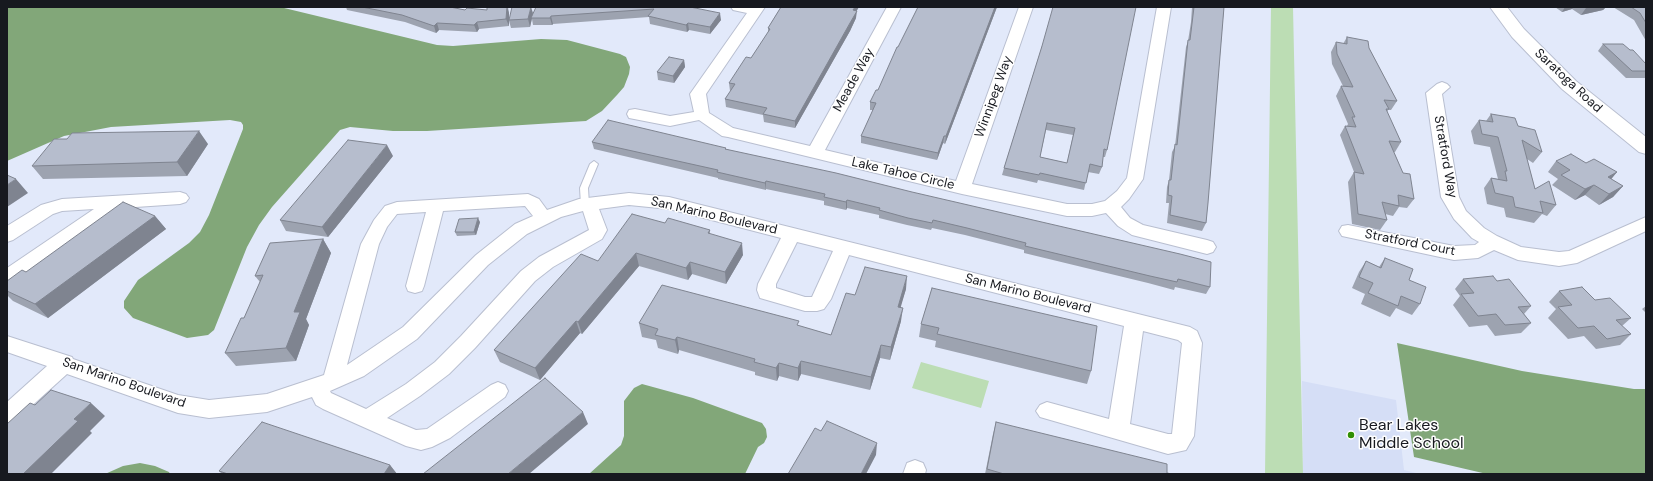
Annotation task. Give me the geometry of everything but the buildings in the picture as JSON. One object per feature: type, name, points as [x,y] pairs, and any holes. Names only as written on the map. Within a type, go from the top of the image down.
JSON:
[{"type":"street","points":[[635,114],[670,121],[702,115],[698,94],[756,9],[738,7]]},
{"type":"street","name":"Meade Way","points":[[815,153],[894,7]]},
{"type":"street","name":"Winnipeg Way","points":[[962,188],[1026,7]]},
{"type":"street","points":[[1164,7],[1135,179],[1123,195],[1110,206],[1124,222],[1138,230],[1207,247]]},
{"type":"street","name":"Saratoga Road","points":[[1498,7],[1518,33],[1569,85],[1646,147]]},
{"type":"street","name":"Stratford Way","points":[[1442,87],[1434,93],[1450,197],[1454,206],[1468,224],[1491,241],[1518,253],[1532,256],[1546,258],[1571,258],[1646,223]]},
{"type":"street","name":"Lake Tahoe Circle","points":[[702,115],[728,132],[962,188],[1067,210],[1092,210],[1110,206]]},
{"type":"street","points":[[7,235],[39,214],[62,205],[180,198]]},
{"type":"street","name":"San Marino Boulevard","points":[[7,344],[65,363],[166,400],[210,409],[267,403],[326,384],[357,370],[383,353],[410,333],[482,260],[521,229],[543,218],[587,204],[628,199],[648,200],[669,203],[844,247],[1183,333],[1190,337],[1192,343],[1183,436],[1178,443],[1168,444],[1047,411]]},
{"type":"street","points":[[498,391],[442,431],[432,437],[422,440],[367,419],[323,399],[326,384],[370,244],[380,224],[391,210],[528,200],[533,203],[543,218]]},
{"type":"street","points":[[7,277],[117,202]]},
{"type":"street","points":[[367,419],[413,390],[442,368],[468,342],[528,276],[546,262],[596,234],[598,230],[587,204]]},
{"type":"street","points":[[415,286],[436,206]]},
{"type":"street","name":"Stratford Court","points":[[1348,231],[1454,253],[1478,251],[1486,247],[1491,241]]},
{"type":"street","points":[[792,234],[766,290],[767,293],[805,304],[817,304],[844,247]]},
{"type":"street","points":[[1118,430],[1135,321]]},
{"type":"street","points":[[11,406],[65,363]]},
{"type":"lane","points":[[587,204],[584,188],[594,164]]},
{"type":"shaded area","points":[[7,7],[280,7],[437,45],[453,46],[541,39],[567,40],[620,54],[626,57],[630,67],[624,87],[602,111],[586,121],[427,131],[393,131],[350,127],[340,130],[272,207],[259,225],[247,247],[214,330],[208,335],[187,338],[133,318],[124,308],[124,301],[138,280],[189,243],[200,232],[209,215],[243,129],[243,125],[241,122],[230,120],[111,127],[64,136],[7,161]]},
{"type":"shaded area","points":[[1271,7],[1293,7],[1303,474],[1265,474]]},
{"type":"shaded area","points":[[1397,343],[1522,371],[1634,389],[1646,389],[1646,474],[1487,474],[1414,457]]},
{"type":"shaded area","points":[[921,362],[989,381],[981,408],[912,388]]},
{"type":"shaded area","name":"Bear Lakes Middle School","points":[[1302,381],[1396,400],[1404,470],[1420,474],[1303,474]]},
{"type":"shaded area","points":[[642,384],[693,398],[762,423],[766,429],[767,437],[764,443],[758,447],[745,474],[589,474],[621,445],[624,436],[624,401],[634,388]]},
{"type":"shaded area","points":[[140,463],[155,466],[169,472],[170,474],[105,474],[123,466]]},
{"type":"place","name":"Bear Lakes Middle School","points":[[1351,435]]}]
